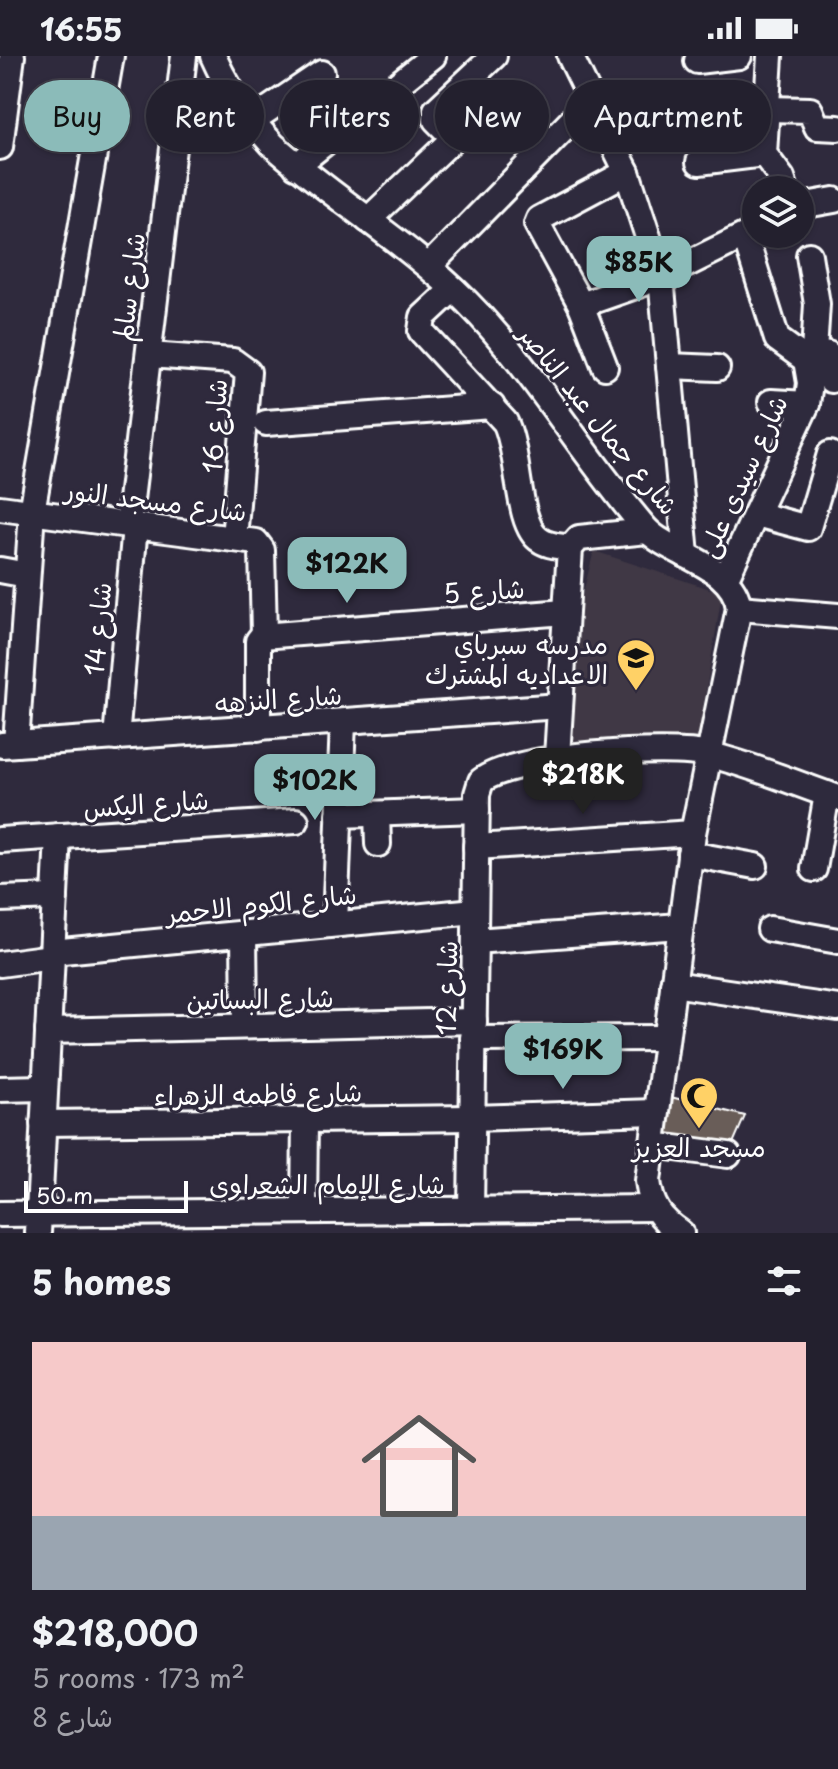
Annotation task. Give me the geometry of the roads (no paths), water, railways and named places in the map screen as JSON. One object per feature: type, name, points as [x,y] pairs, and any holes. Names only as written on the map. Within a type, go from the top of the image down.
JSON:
[{"type":"street","points":[[0,147],[12,56]]},
{"type":"street","points":[[8,745],[11,662],[27,575],[32,512],[111,56]]},
{"type":"street","name":"شارع سالم","points":[[131,525],[184,56]]},
{"type":"street","name":"شارع جمال عبد الناصر","points":[[213,56],[227,80]]},
{"type":"street","points":[[296,166],[433,56]]},
{"type":"street","points":[[368,220],[450,142],[450,134],[436,120],[436,110],[494,56]]},
{"type":"street","points":[[570,56],[583,80]]},
{"type":"street","points":[[697,61],[739,56]]},
{"type":"street","points":[[769,80],[770,56]]},
{"type":"street","points":[[264,112],[322,73]]},
{"type":"street","points":[[771,109],[810,110],[817,127],[838,128]]},
{"type":"street","points":[[429,266],[565,128]]},
{"type":"street","name":"شارع جمال عبد الناصر","points":[[264,134],[296,166],[429,266],[453,289],[503,344],[647,531],[725,580]]},
{"type":"street","points":[[618,152],[661,277],[686,555]]},
{"type":"street","points":[[699,162],[764,154],[780,176]]},
{"type":"street","points":[[605,367],[581,305],[538,230],[539,219],[627,172]]},
{"type":"street","points":[[814,204],[834,200]]},
{"type":"street","points":[[581,305],[661,277],[742,237]]},
{"type":"street","points":[[754,248],[777,339],[810,356],[822,351],[829,357],[831,380]]},
{"type":"street","name":"شارع سيدى على","points":[[725,580],[807,404],[817,304],[809,255]]},
{"type":"street","points":[[453,289],[423,317],[421,331],[505,422],[513,440],[528,527],[538,540],[570,548]]},
{"type":"street","name":"شارع 16","points":[[149,355],[233,361],[248,372],[234,539]]},
{"type":"street","points":[[669,366],[717,368]]},
{"type":"street","points":[[771,402],[807,404]]},
{"type":"street","points":[[266,423],[492,406]]},
{"type":"street","points":[[756,514],[808,528],[830,454]]},
{"type":"street","name":"شارع مسجد النور","points":[[0,508],[256,542],[261,547],[264,635]]},
{"type":"street","name":"شارع 14","points":[[116,738],[131,525]]},
{"type":"street","points":[[647,531],[579,538],[570,548],[557,757],[660,752],[708,755],[832,796],[814,869]]},
{"type":"street","points":[[0,570],[27,575]]},
{"type":"street","points":[[667,1221],[648,1181],[692,844],[739,608],[735,592],[725,580]]},
{"type":"street","points":[[739,608],[838,616]]},
{"type":"street","name":"شارع 5","points":[[264,635],[565,612]]},
{"type":"street","points":[[258,728],[258,641],[264,635]]},
{"type":"street","name":"شارع النزهه","points":[[8,745],[560,706]]},
{"type":"street","points":[[335,924],[343,722]]},
{"type":"street","name":"شارع 12","points":[[471,1210],[478,787],[481,781],[493,775],[557,757]]},
{"type":"street","points":[[339,815],[477,810]]},
{"type":"street","points":[[377,814],[378,844]]},
{"type":"street","name":"شارع اليكس","points":[[0,840],[296,821]]},
{"type":"street","points":[[38,1223],[58,836]]},
{"type":"street","points":[[476,847],[692,844],[755,866]]},
{"type":"street","points":[[0,899],[55,897]]},
{"type":"street","name":"شارع الكوم الاحمر","points":[[0,964],[244,933],[475,911]]},
{"type":"street","points":[[475,941],[680,926]]},
{"type":"street","points":[[770,929],[838,941]]},
{"type":"street","points":[[244,933],[245,1026]]},
{"type":"street","points":[[673,984],[838,1008]]},
{"type":"street","name":"شارع البساتين","points":[[48,1031],[245,1026],[474,1030],[666,1038]]},
{"type":"street","points":[[0,1089],[45,1088]]},
{"type":"street","name":"شارع فاطمه الزهراء","points":[[43,1123],[472,1118],[656,1112]]},
{"type":"street","points":[[304,1211],[305,1120]]},
{"type":"street","points":[[652,1145],[728,1155]]},
{"type":"street","name":"شارع الإمام الشعراوى","points":[[0,1214],[38,1223],[304,1211],[471,1210],[613,1221],[667,1221]]},
{"type":"place","name":"مدرسه سبرباي الاعداديه المشترك","points":[[636,692]]},
{"type":"place","name":"مسجد العزيز","points":[[699,1130]]}]
